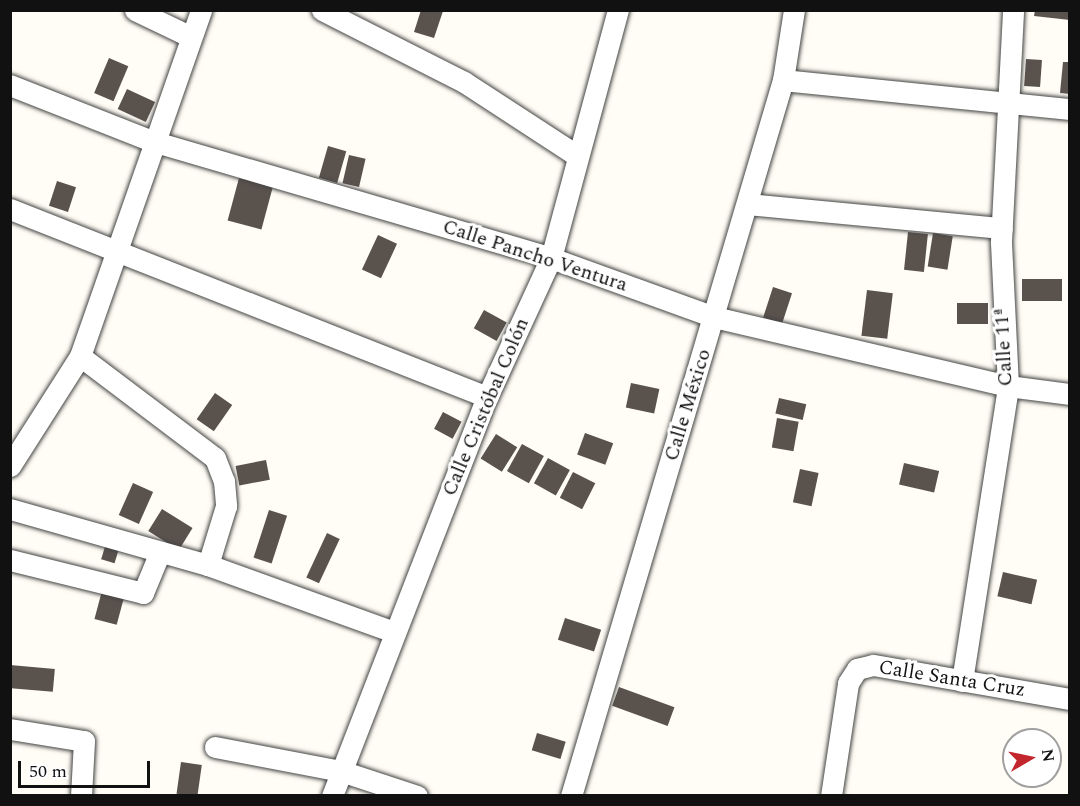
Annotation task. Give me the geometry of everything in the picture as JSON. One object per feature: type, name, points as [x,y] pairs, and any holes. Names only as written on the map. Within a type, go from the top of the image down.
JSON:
[{"type":"street","points":[[135,10],[189,36]]},
{"type":"street","points":[[10,466],[80,356],[152,141],[189,36],[201,10]]},
{"type":"street","points":[[322,10],[464,82],[576,155]]},
{"type":"street","name":"Calle Cristóbal Colón","points":[[332,795],[487,397],[551,258],[576,155],[618,10]]},
{"type":"street","name":"Calle México","points":[[571,795],[783,80],[794,10]]},
{"type":"street","name":"Calle 11ª","points":[[962,681],[1008,386],[1002,313],[1002,228],[1013,10]]},
{"type":"street","points":[[783,80],[1070,109]]},
{"type":"street","name":"Calle Pancho Ventura","points":[[10,85],[152,141],[551,258],[714,317],[1008,386],[1070,394]]},
{"type":"street","points":[[747,204],[1002,228]]},
{"type":"street","points":[[10,208],[117,248],[487,397]]},
{"type":"street","points":[[80,356],[215,458],[224,481],[226,506],[208,565]]},
{"type":"street","points":[[10,509],[208,565],[394,632]]},
{"type":"street","points":[[10,560],[143,593],[160,552]]},
{"type":"street","name":"Calle Santa Cruz","points":[[831,795],[848,683],[857,669],[873,665],[1070,699]]},
{"type":"street","points":[[10,729],[84,741],[81,795]]},
{"type":"street","points":[[214,747],[341,771],[417,795]]},
{"type":"building","points":[[421,10],[443,11],[434,38],[414,32]]},
{"type":"building","points":[[1035,10],[1070,10],[1070,20],[1034,16]]},
{"type":"building","points":[[109,58],[128,66],[113,101],[94,93]]},
{"type":"building","points":[[1026,59],[1042,60],[1040,87],[1024,86]]},
{"type":"building","points":[[1063,62],[1070,62],[1070,94],[1060,93]]},
{"type":"building","points":[[127,89],[155,102],[146,122],[118,109]]},
{"type":"building","points":[[328,146],[346,151],[337,183],[319,178]]},
{"type":"building","points":[[349,155],[366,159],[359,187],[342,183]]},
{"type":"building","points":[[239,178],[273,187],[261,230],[228,221]]},
{"type":"building","points":[[57,181],[76,187],[68,212],[49,206]]},
{"type":"building","points":[[908,232],[928,234],[924,272],[904,270]]},
{"type":"building","points":[[933,233],[953,236],[947,270],[928,267]]},
{"type":"building","points":[[378,235],[397,244],[381,278],[362,269]]},
{"type":"building","points":[[1022,279],[1062,279],[1062,301],[1022,301]]},
{"type":"building","points":[[773,287],[792,293],[782,324],[763,317]]},
{"type":"building","points":[[867,290],[893,293],[887,339],[861,336]]},
{"type":"building","points":[[957,303],[988,303],[988,324],[957,324]]},
{"type":"building","points":[[484,310],[507,323],[497,341],[474,328]]},
{"type":"building","points":[[631,383],[659,389],[654,413],[626,407]]},
{"type":"building","points":[[215,393],[232,405],[214,431],[197,419]]},
{"type":"building","points":[[779,398],[806,404],[803,420],[775,414]]},
{"type":"building","points":[[443,412],[462,422],[453,439],[434,429]]},
{"type":"building","points":[[777,418],[799,422],[793,451],[772,448]]},
{"type":"building","points":[[585,433],[613,443],[605,465],[577,455]]},
{"type":"building","points":[[496,434],[517,447],[502,472],[481,459]]},
{"type":"building","points":[[522,444],[544,456],[529,483],[507,471]]},
{"type":"building","points":[[548,458],[570,470],[556,495],[534,483]]},
{"type":"building","points":[[266,460],[270,480],[239,486],[236,466]]},
{"type":"building","points":[[904,463],[939,471],[934,493],[899,484]]},
{"type":"building","points":[[800,469],[819,473],[812,506],[793,502]]},
{"type":"building","points":[[573,472],[595,483],[582,509],[560,498]]},
{"type":"building","points":[[133,483],[153,492],[139,524],[119,515]]},
{"type":"building","points":[[162,509],[193,528],[179,550],[148,531]]},
{"type":"building","points":[[269,510],[287,516],[272,563],[254,558]]},
{"type":"building","points":[[327,533],[340,539],[319,583],[306,577]]},
{"type":"building","points":[[107,540],[120,544],[115,563],[101,559]]},
{"type":"building","points":[[1003,572],[1037,580],[1031,604],[997,596]]},
{"type":"building","points":[[103,587],[125,593],[117,625],[94,619]]},
{"type":"building","points":[[565,618],[601,630],[594,652],[558,640]]},
{"type":"building","points":[[10,665],[55,669],[53,692],[10,688]]},
{"type":"building","points":[[619,687],[674,707],[668,726],[612,706]]},
{"type":"building","points":[[537,733],[566,742],[560,759],[532,750]]},
{"type":"building","points":[[181,762],[202,765],[197,796],[177,794]]}]
